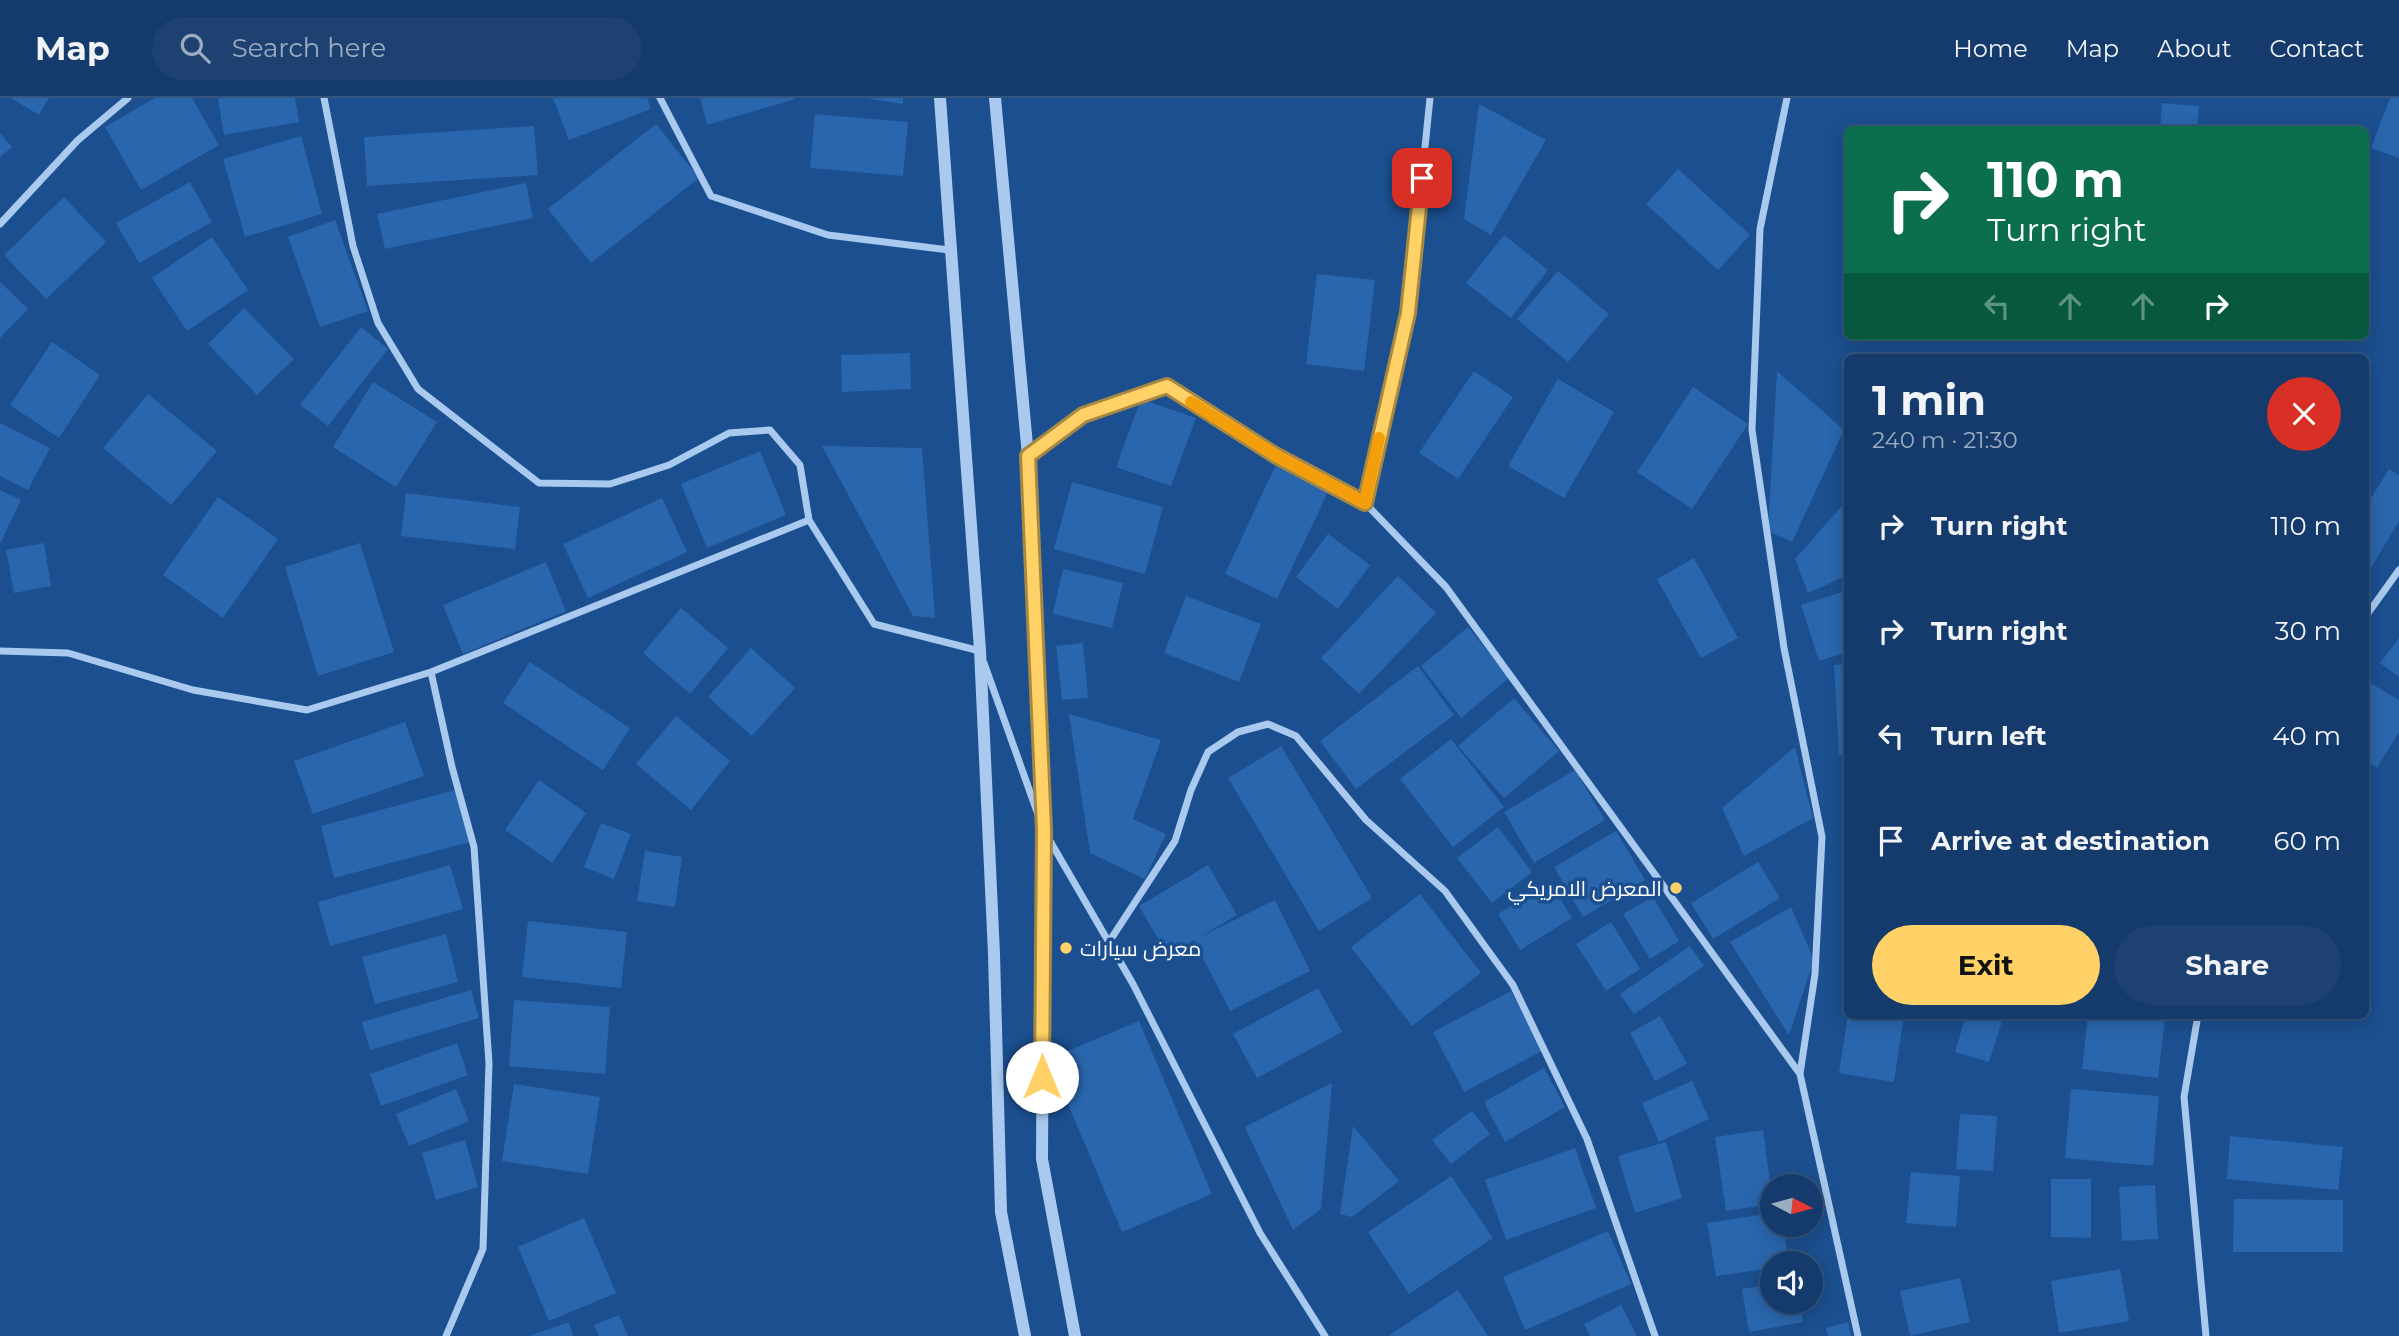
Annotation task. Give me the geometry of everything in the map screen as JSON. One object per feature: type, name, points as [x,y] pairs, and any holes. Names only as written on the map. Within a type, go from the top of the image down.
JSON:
[{"type":"street","points":[[0,224],[78,140],[128,98]]},
{"type":"street","points":[[324,98],[353,246],[378,323],[418,388],[539,483],[610,484],[670,465],[729,433],[770,430],[800,465],[809,520],[874,624],[980,650]]},
{"type":"street","points":[[660,98],[711,196],[828,235],[949,250]]},
{"type":"street","points":[[940,98],[980,650],[995,954],[1001,1212],[1024,1336]]},
{"type":"street","points":[[995,98],[1028,456],[1044,830],[1042,1159],[1074,1336]]},
{"type":"street","points":[[1365,503],[1408,313],[1430,98]]},
{"type":"street","points":[[1787,98],[1760,229],[1752,430],[1784,648],[1822,837],[1815,974],[1800,1074],[1858,1336]]},
{"type":"street","points":[[1028,456],[1083,415],[1167,386],[1275,455],[1365,503],[1446,587],[1800,1074]]},
{"type":"street","points":[[0,651],[68,653],[193,690],[307,710],[432,673],[809,520]]},
{"type":"street","points":[[2369,612],[2399,570]]},
{"type":"street","points":[[980,650],[1044,830],[1109,942],[1260,1233],[1325,1336]]},
{"type":"street","points":[[432,673],[452,767],[474,847],[489,1063],[483,1250],[446,1336]]},
{"type":"street","points":[[1109,942],[1175,841],[1191,790],[1208,752],[1238,732],[1268,724],[1296,736],[1366,820],[1445,891],[1513,985],[1587,1139],[1655,1336]]},
{"type":"street","points":[[2197,1019],[2184,1097],[2206,1336]]},
{"type":"building","points":[[11,98],[49,98],[39,115]]},
{"type":"building","points":[[155,98],[192,98],[219,145],[141,190],[105,127]]},
{"type":"building","points":[[218,98],[295,98],[299,122],[224,135]]},
{"type":"building","points":[[553,98],[647,98],[651,109],[569,140]]},
{"type":"building","points":[[700,98],[795,98],[795,99],[707,125]]},
{"type":"building","points":[[866,98],[903,98],[903,104]]},
{"type":"building","points":[[2390,98],[2399,98],[2399,158],[2371,148]]},
{"type":"building","points":[[2162,103],[2199,106],[2197,126],[2160,126]]},
{"type":"building","points":[[1479,104],[1546,140],[1491,235],[1464,219]]},
{"type":"building","points":[[815,114],[908,122],[903,176],[810,168]]},
{"type":"building","points":[[656,124],[699,178],[591,263],[548,209]]},
{"type":"building","points":[[534,126],[538,175],[367,186],[364,137]]},
{"type":"building","points":[[0,133],[12,147],[0,157]]},
{"type":"building","points":[[301,136],[322,214],[245,237],[223,159]]},
{"type":"building","points":[[1678,169],[1750,235],[1718,270],[1646,204]]},
{"type":"building","points":[[190,182],[212,222],[139,263],[116,223]]},
{"type":"building","points":[[526,183],[533,218],[385,249],[377,214]]},
{"type":"building","points":[[64,197],[106,242],[46,299],[4,255]]},
{"type":"building","points":[[335,220],[368,311],[320,327],[288,237]]},
{"type":"building","points":[[1504,235],[1548,270],[1511,318],[1466,283]]},
{"type":"building","points":[[212,237],[248,290],[187,331],[152,278]]},
{"type":"building","points":[[1558,271],[1609,314],[1568,362],[1517,319]]},
{"type":"building","points":[[1317,274],[1375,280],[1364,371],[1306,364]]},
{"type":"building","points":[[0,282],[28,309],[0,338]]},
{"type":"building","points":[[244,308],[294,359],[257,395],[208,344]]},
{"type":"building","points":[[361,327],[388,349],[328,426],[300,405]]},
{"type":"building","points":[[52,342],[100,375],[59,438],[10,405]]},
{"type":"building","points":[[910,353],[911,389],[842,392],[841,355]]},
{"type":"building","points":[[1474,371],[1513,397],[1458,479],[1419,453]]},
{"type":"building","points":[[1777,371],[1844,430],[1792,542],[1768,531]]},
{"type":"building","points":[[1558,379],[1614,412],[1564,498],[1508,466]]},
{"type":"building","points":[[373,382],[437,422],[396,487],[333,447]]},
{"type":"building","points":[[1693,387],[1748,424],[1692,509],[1637,472]]},
{"type":"building","points":[[148,394],[217,451],[171,505],[103,448]]},
{"type":"building","points":[[1141,399],[1196,418],[1171,486],[1116,467]]},
{"type":"building","points":[[0,423],[50,448],[28,490],[0,476]]},
{"type":"building","points":[[822,446],[922,448],[935,618],[913,616]]},
{"type":"building","points":[[760,451],[786,515],[707,548],[681,484]]},
{"type":"building","points":[[1276,464],[1329,490],[1277,599],[1225,574]]},
{"type":"building","points":[[2389,469],[2399,475],[2399,521],[2369,571],[2369,501]]},
{"type":"building","points":[[1072,482],[1163,507],[1145,574],[1054,549]]},
{"type":"building","points":[[0,490],[21,500],[0,544]]},
{"type":"building","points":[[406,493],[520,507],[515,549],[401,536]]},
{"type":"building","points":[[218,497],[278,539],[223,618],[163,575]]},
{"type":"building","points":[[662,498],[687,552],[588,598],[563,544]]},
{"type":"building","points":[[1844,504],[1844,577],[1808,593],[1795,559]]},
{"type":"building","points":[[1328,534],[1370,565],[1338,609],[1296,577]]},
{"type":"building","points":[[44,543],[51,586],[14,593],[6,550]]},
{"type":"building","points":[[360,543],[394,652],[318,676],[285,567]]},
{"type":"building","points":[[1694,558],[1738,638],[1701,658],[1657,579]]},
{"type":"building","points":[[546,562],[566,611],[463,654],[443,605]]},
{"type":"building","points":[[1063,569],[1123,583],[1112,628],[1053,614]]},
{"type":"building","points":[[1398,576],[1436,613],[1359,694],[1321,658]]},
{"type":"building","points":[[1844,591],[1844,653],[1819,661],[1801,605]]},
{"type":"building","points":[[1186,596],[1261,624],[1239,682],[1164,653]]},
{"type":"building","points":[[681,608],[728,648],[690,694],[643,653]]},
{"type":"building","points":[[1468,627],[1509,678],[1461,718],[1421,666]]},
{"type":"building","points":[[2399,638],[2399,677],[2380,663]]},
{"type":"building","points":[[1083,643],[1088,698],[1062,700],[1056,646]]},
{"type":"building","points":[[751,648],[795,688],[752,736],[708,697]]},
{"type":"building","points":[[530,662],[630,728],[603,770],[503,703]]},
{"type":"building","points":[[1844,664],[1844,755],[1839,755],[1834,665]]},
{"type":"building","points":[[1418,666],[1454,715],[1356,789],[1320,741]]},
{"type":"building","points":[[2369,682],[2399,700],[2399,732],[2377,768],[2369,763]]},
{"type":"building","points":[[1514,698],[1559,751],[1504,798],[1458,746]]},
{"type":"building","points":[[1069,714],[1161,740],[1133,819],[1166,834],[1145,879],[1090,853]]},
{"type":"building","points":[[676,716],[730,761],[691,810],[636,764]]},
{"type":"building","points":[[405,722],[424,776],[313,814],[294,761]]},
{"type":"building","points":[[1451,739],[1504,807],[1453,847],[1400,779]]},
{"type":"building","points":[[1281,746],[1372,898],[1319,931],[1228,778]]},
{"type":"building","points":[[1795,747],[1813,818],[1744,856],[1722,808]]},
{"type":"building","points":[[1575,770],[1605,820],[1534,863],[1504,812]]},
{"type":"building","points":[[539,780],[586,813],[552,863],[505,830]]},
{"type":"building","points":[[455,790],[470,842],[334,878],[321,826]]},
{"type":"building","points":[[601,823],[631,834],[614,879],[584,867]]},
{"type":"building","points":[[1498,827],[1532,872],[1492,903],[1457,858]]},
{"type":"building","points":[[1616,831],[1645,880],[1583,917],[1554,867]]},
{"type":"building","points":[[645,851],[682,857],[675,907],[637,901]]},
{"type":"building","points":[[1758,862],[1780,898],[1713,939],[1691,903]]},
{"type":"building","points":[[450,865],[463,909],[330,946],[318,902]]},
{"type":"building","points":[[1208,865],[1237,915],[1200,937],[1275,900],[1310,971],[1230,1011],[1194,940],[1168,956],[1139,906]]},
{"type":"building","points":[[1550,882],[1572,918],[1520,950],[1498,914]]},
{"type":"building","points":[[1420,894],[1481,973],[1412,1026],[1351,947]]},
{"type":"building","points":[[1653,897],[1679,941],[1650,959],[1623,914]]},
{"type":"building","points":[[1791,907],[1814,960],[1789,1035],[1730,942]]},
{"type":"building","points":[[528,921],[627,932],[621,988],[522,977]]},
{"type":"building","points":[[1611,922],[1640,969],[1606,991],[1576,944]]},
{"type":"building","points":[[446,934],[458,982],[375,1004],[362,957]]},
{"type":"building","points":[[1690,946],[1704,966],[1634,1014],[1620,994]]},
{"type":"building","points":[[1318,988],[1342,1032],[1257,1078],[1233,1034]]},
{"type":"building","points":[[471,990],[479,1018],[370,1050],[362,1022]]},
{"type":"building","points":[[1511,991],[1542,1051],[1464,1092],[1433,1032]]},
{"type":"building","points":[[514,1000],[610,1007],[605,1074],[509,1066]]},
{"type":"building","points":[[1660,1016],[1687,1064],[1655,1081],[1630,1033]]},
{"type":"building","points":[[1847,1019],[1903,1019],[1894,1082],[1839,1073]]},
{"type":"building","points":[[1965,1019],[2003,1019],[1989,1062],[1955,1052]]},
{"type":"building","points":[[2088,1019],[2165,1019],[2158,1078],[2082,1069]]},
{"type":"building","points":[[1139,1021],[1212,1194],[1122,1232],[1049,1059]]},
{"type":"building","points":[[457,1043],[468,1075],[381,1106],[370,1074]]},
{"type":"building","points":[[1544,1068],[1565,1107],[1505,1142],[1484,1102]]},
{"type":"building","points":[[1692,1081],[1709,1119],[1659,1142],[1642,1103]]},
{"type":"building","points":[[1332,1083],[1321,1209],[1293,1230],[1245,1127]]},
{"type":"building","points":[[514,1084],[600,1097],[588,1174],[502,1161]]},
{"type":"building","points":[[456,1089],[469,1121],[409,1146],[396,1114]]},
{"type":"building","points":[[2071,1089],[2159,1096],[2153,1166],[2065,1158]]},
{"type":"building","points":[[1472,1111],[1490,1134],[1451,1164],[1432,1140]]},
{"type":"building","points":[[1960,1114],[1997,1116],[1993,1171],[1956,1169]]},
{"type":"building","points":[[1353,1126],[1399,1181],[1352,1217],[1340,1214]]},
{"type":"building","points":[[1763,1130],[1769,1174],[1760,1174],[1760,1206],[1726,1211],[1715,1137]]},
{"type":"building","points":[[2230,1136],[2343,1147],[2338,1190],[2227,1179]]},
{"type":"building","points":[[465,1140],[478,1187],[436,1200],[422,1153]]},
{"type":"building","points":[[1666,1142],[1682,1198],[1635,1213],[1618,1156]]},
{"type":"building","points":[[1575,1148],[1596,1208],[1506,1240],[1485,1180]]},
{"type":"building","points":[[1911,1172],[1960,1176],[1956,1227],[1906,1223]]},
{"type":"building","points":[[1451,1176],[1493,1238],[1409,1294],[1368,1232]]},
{"type":"building","points":[[2051,1179],[2091,1179],[2091,1238],[2051,1237]]},
{"type":"building","points":[[2155,1185],[2158,1239],[2122,1241],[2119,1187]]},
{"type":"building","points":[[2234,1199],[2343,1200],[2343,1252],[2233,1252]]},
{"type":"building","points":[[1760,1215],[1760,1237],[1785,1237],[1787,1251],[1760,1251],[1760,1270],[1716,1276],[1707,1223]]},
{"type":"building","points":[[584,1218],[616,1293],[549,1321],[518,1247]]},
{"type":"building","points":[[1608,1231],[1631,1284],[1525,1330],[1503,1277]]},
{"type":"building","points":[[2120,1269],[2129,1321],[2059,1333],[2051,1281]]},
{"type":"building","points":[[1960,1278],[1970,1322],[1910,1336],[1900,1291]]},
{"type":"building","points":[[1760,1286],[1760,1314],[1801,1314],[1803,1322],[1749,1332],[1742,1289]]},
{"type":"building","points":[[1458,1290],[1488,1336],[1388,1336]]},
{"type":"building","points":[[1621,1305],[1637,1336],[1590,1336],[1584,1324]]},
{"type":"building","points":[[619,1315],[628,1336],[599,1336],[594,1325]]},
{"type":"building","points":[[569,1322],[573,1336],[529,1336]]},
{"type":"building","points":[[1848,1322],[1851,1336],[1828,1336],[1826,1328]]},
{"type":"slow traffic","points":[[1191,402],[1275,455],[1365,503],[1379,438]]},
{"type":"place","name":"المعرض الامريكي","points":[[1676,888]]},
{"type":"place","name":"معرض سيارات","points":[[1066,948]]},
{"type":"route","points":[[1042,1077],[1044,830],[1028,456],[1083,415],[1167,386],[1275,455],[1365,503],[1408,313],[1422,178]]}]
